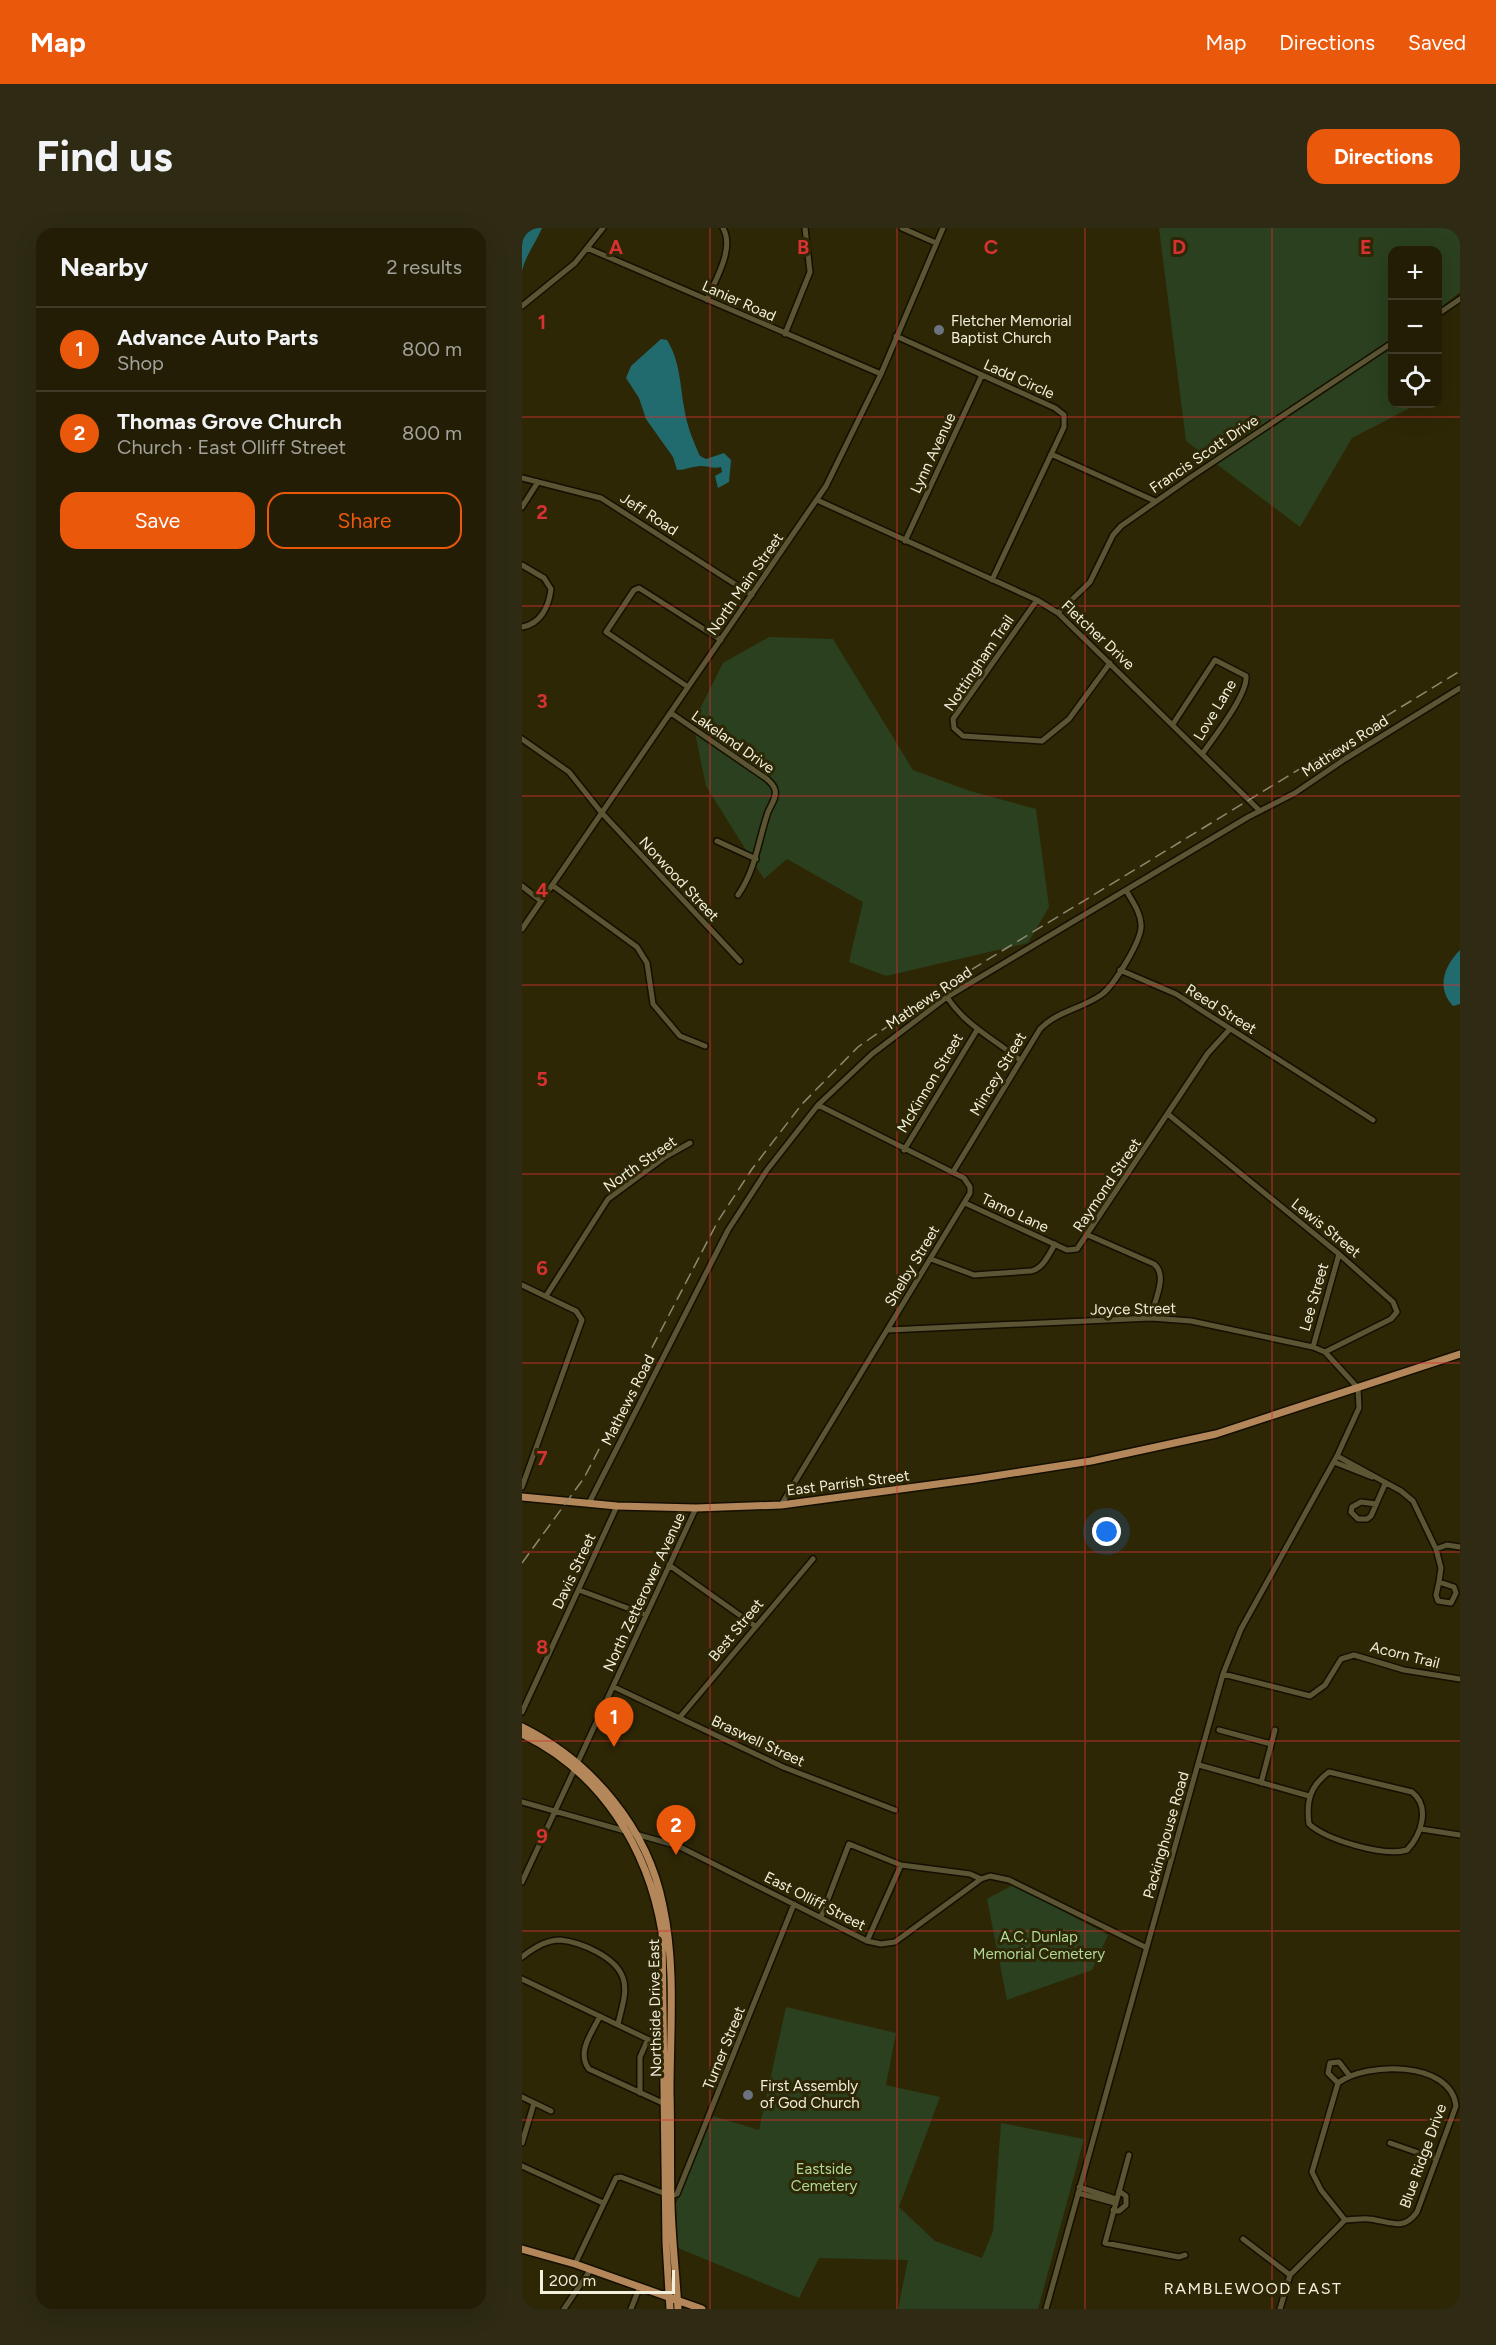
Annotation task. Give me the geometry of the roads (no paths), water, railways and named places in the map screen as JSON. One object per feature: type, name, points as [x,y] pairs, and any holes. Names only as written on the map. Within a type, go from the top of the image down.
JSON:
[{"type":"main road","name":"East Parrish Street","points":[[522,1497],[617,1506],[696,1508],[781,1505],[998,1476],[1175,1444],[1251,1423],[1460,1354]]},
{"type":"main road","name":"Northside Drive East","points":[[522,1727],[554,1745],[577,1766],[602,1795],[632,1833],[658,1887],[666,1926],[670,1971],[668,2104],[668,2296],[670,2309]]},
{"type":"main road","name":"Northside Drive East","points":[[522,1734],[577,1766]]},
{"type":"main road","name":"Northside Drive East","points":[[632,1833],[658,1905],[662,1932],[664,2047],[668,2104]]},
{"type":"main road","name":"Northside Drive East","points":[[668,2195],[678,2309]]},
{"type":"main road","points":[[522,2250],[591,2269],[702,2309]]},
{"type":"street","points":[[522,306],[575,263],[603,228]]},
{"type":"street","points":[[707,300],[726,253],[728,240],[723,228]]},
{"type":"street","points":[[785,334],[810,272],[805,228]]},
{"type":"street","points":[[902,228],[936,243]]},
{"type":"street","name":"North Main Street","points":[[522,929],[600,812],[817,500],[851,438],[881,374],[943,228]]},
{"type":"street","name":"Lanier Road","points":[[587,248],[881,374]]},
{"type":"street","points":[[1442,311],[1460,299]]},
{"type":"street","name":"Ladd Circle","points":[[896,336],[1064,415],[1064,428],[992,580]]},
{"type":"street","name":"Francis Scott Drive","points":[[1059,613],[1090,582],[1116,530],[1155,501],[1388,346]]},
{"type":"street","name":"Lynn Avenue","points":[[905,541],[982,375]]},
{"type":"street","points":[[1051,454],[1155,501]]},
{"type":"street","name":"Jeff Road","points":[[522,478],[581,491],[608,502],[752,596]]},
{"type":"street","points":[[522,507],[538,482]]},
{"type":"street","name":"Fletcher Drive","points":[[817,500],[1037,600],[1059,613],[1260,811]]},
{"type":"street","points":[[522,565],[544,578],[550,589],[543,614],[533,623],[522,627]]},
{"type":"street","points":[[688,687],[606,632],[634,590],[639,588],[721,640]]},
{"type":"street","name":"Nottingham Trail","points":[[1037,600],[953,719],[954,728],[963,736],[1042,741],[1070,719],[1110,663]]},
{"type":"street","name":"Love Lane","points":[[1173,724],[1215,660],[1239,670],[1246,676],[1241,694],[1203,753]]},
{"type":"street","name":"Mathews Road","points":[[589,1503],[728,1230],[767,1170],[818,1105],[872,1054],[947,998],[1260,811],[1296,793],[1345,759],[1460,688]]},
{"type":"street","name":"Lakeland Drive","points":[[671,713],[767,779],[775,788],[776,795],[767,815],[756,859],[749,879],[738,895]]},
{"type":"street","name":"Norwood Street","points":[[522,739],[569,772],[600,812],[740,961]]},
{"type":"street","points":[[717,841],[756,859]]},
{"type":"street","points":[[552,885],[637,946],[647,963],[653,1004],[674,1031],[705,1046]]},
{"type":"street","points":[[522,886],[541,902]]},
{"type":"street","name":"Mincey Street","points":[[952,1172],[1045,1023],[1101,995],[1137,943],[1142,928],[1138,911],[1126,890]]},
{"type":"street","name":"Reed Street","points":[[1120,970],[1176,994],[1373,1120]]},
{"type":"street","points":[[947,998],[959,1016],[1020,1060]]},
{"type":"street","name":"McKinnon Street","points":[[904,1150],[977,1029]]},
{"type":"street","name":"Raymond Street","points":[[1055,1245],[1074,1251],[1088,1235],[1209,1053],[1230,1029]]},
{"type":"street","points":[[818,1105],[964,1178],[970,1187],[965,1203]]},
{"type":"street","name":"Lewis Street","points":[[1169,1115],[1339,1254],[1393,1302],[1397,1312],[1391,1318],[1325,1352]]},
{"type":"street","name":"North Street","points":[[546,1296],[608,1199],[665,1157],[690,1143]]},
{"type":"street","name":"Tamo Lane","points":[[965,1203],[1055,1245]]},
{"type":"street","name":"Shelby Street","points":[[781,1505],[965,1203]]},
{"type":"street","points":[[1088,1235],[1154,1264],[1160,1270],[1161,1277],[1151,1318]]},
{"type":"street","points":[[931,1259],[974,1275],[1031,1271],[1037,1270],[1042,1265],[1055,1245]]},
{"type":"street","name":"Lee Street","points":[[1313,1347],[1339,1254]]},
{"type":"street","points":[[522,1285],[573,1309],[582,1320],[522,1487]]},
{"type":"street","name":"Joyce Street","points":[[888,1330],[1151,1318],[1191,1322],[1313,1347],[1325,1352],[1358,1388]]},
{"type":"street","name":"Packinghouse Road","points":[[1046,2309],[1145,1947],[1199,1765],[1223,1674],[1241,1629],[1335,1459],[1359,1408],[1358,1388]]},
{"type":"street","points":[[1335,1459],[1373,1477],[1413,1501],[1436,1549],[1441,1568],[1436,1595],[1438,1601],[1451,1603],[1456,1593],[1454,1587],[1439,1582]]},
{"type":"street","points":[[1376,1504],[1361,1502],[1352,1507],[1351,1512],[1354,1517],[1363,1520],[1371,1516],[1385,1484]]},
{"type":"street","name":"Davis Street","points":[[522,1712],[617,1506]]},
{"type":"street","name":"North Zetterower Avenue","points":[[523,1879],[696,1508]]},
{"type":"street","points":[[1436,1549],[1447,1545],[1460,1547]]},
{"type":"street","name":"Best Street","points":[[680,1718],[813,1559]]},
{"type":"street","points":[[669,1565],[755,1626]]},
{"type":"street","points":[[579,1590],[646,1615]]},
{"type":"street","name":"Acorn Trail","points":[[1223,1674],[1310,1696],[1325,1685],[1341,1659],[1354,1655],[1404,1670],[1460,1679]]},
{"type":"street","name":"Braswell Street","points":[[614,1687],[783,1767],[895,1810]]},
{"type":"street","points":[[1219,1730],[1271,1744]]},
{"type":"street","points":[[1261,1783],[1275,1730]]},
{"type":"street","points":[[1199,1765],[1309,1796]]},
{"type":"street","points":[[1329,1772],[1412,1792],[1422,1807],[1421,1828],[1407,1850],[1394,1854],[1320,1834],[1309,1824],[1309,1796],[1315,1782],[1329,1772]]},
{"type":"street","name":"East Olliff Street","points":[[522,1802],[678,1846],[867,1941],[881,1944],[895,1942],[981,1879]]},
{"type":"street","points":[[1421,1828],[1460,1835]]},
{"type":"street","points":[[821,1917],[849,1844],[902,1865],[970,1874],[981,1879],[990,1876],[1009,1880],[1145,1947]]},
{"type":"street","points":[[867,1941],[902,1865]]},
{"type":"street","name":"Turner Street","points":[[668,2195],[677,2194],[794,1904]]},
{"type":"street","points":[[522,1958],[536,1948],[560,1940],[584,1947],[611,1962],[623,1976],[625,1986],[618,2024]]},
{"type":"street","points":[[522,1979],[664,2047]]},
{"type":"street","points":[[600,2016],[583,2051],[583,2061],[589,2069],[668,2104]]},
{"type":"street","points":[[640,2093],[640,2057],[648,2039]]},
{"type":"street","points":[[1280,2309],[1290,2275],[1345,2220],[1321,2190],[1312,2172],[1338,2083],[1328,2073],[1330,2063],[1339,2062],[1349,2075]]},
{"type":"street","name":"Blue Ridge Drive","points":[[1338,2083],[1349,2075],[1407,2068],[1426,2073],[1452,2093],[1456,2106],[1417,2212],[1409,2222],[1399,2225],[1369,2218],[1345,2220]]},
{"type":"street","points":[[522,2097],[551,2111]]},
{"type":"street","points":[[522,2143],[534,2103]]},
{"type":"street","points":[[1390,2143],[1436,2159]]},
{"type":"street","points":[[1129,2155],[1105,2242],[1179,2257],[1185,2254]]},
{"type":"street","points":[[522,2166],[603,2204]]},
{"type":"street","points":[[575,2264],[616,2178],[621,2177],[668,2195]]},
{"type":"street","points":[[1079,2190],[1116,2201]]},
{"type":"street","points":[[1113,2210],[1122,2209],[1126,2205],[1126,2196],[1119,2191]]},
{"type":"street","points":[[1243,2239],[1290,2275]]},
{"type":"street","points":[[564,2309],[591,2269]]},
{"type":"street","points":[[631,2309],[640,2286]]},
{"type":"water","points":[[522,228],[542,228],[522,271]]},
{"type":"water","points":[[661,339],[667,340],[675,356],[686,419],[700,456],[706,459],[724,453],[731,460],[729,482],[718,488],[715,476],[722,472],[721,467],[698,466],[677,470],[673,457],[646,419],[639,398],[626,378],[631,366]]},
{"type":"water","points":[[1460,950],[1460,1004],[1453,1006],[1445,992],[1444,977],[1454,956]]},
{"type":"railway","points":[[522,1563],[584,1478],[718,1221],[752,1169],[802,1104],[858,1047],[951,982],[1460,671]]},
{"type":"place","name":"Fletcher Memorial Baptist Church","points":[[939,330]]},
{"type":"place","name":"Advance Auto Parts","points":[[614,1747]]},
{"type":"place","name":"Thomas Grove Church","points":[[676,1855]]},
{"type":"place","name":"First Assembly of God Church","points":[[748,2095]]},
{"type":"district","name":"RAMBLEWOOD EAST","points":[[1253,2288]]},
{"type":"park label","name":"A.C. Dunlap Memorial Cemetery","points":[[1039,1946]]},
{"type":"park label","name":"Eastside Cemetery","points":[[824,2178]]}]
